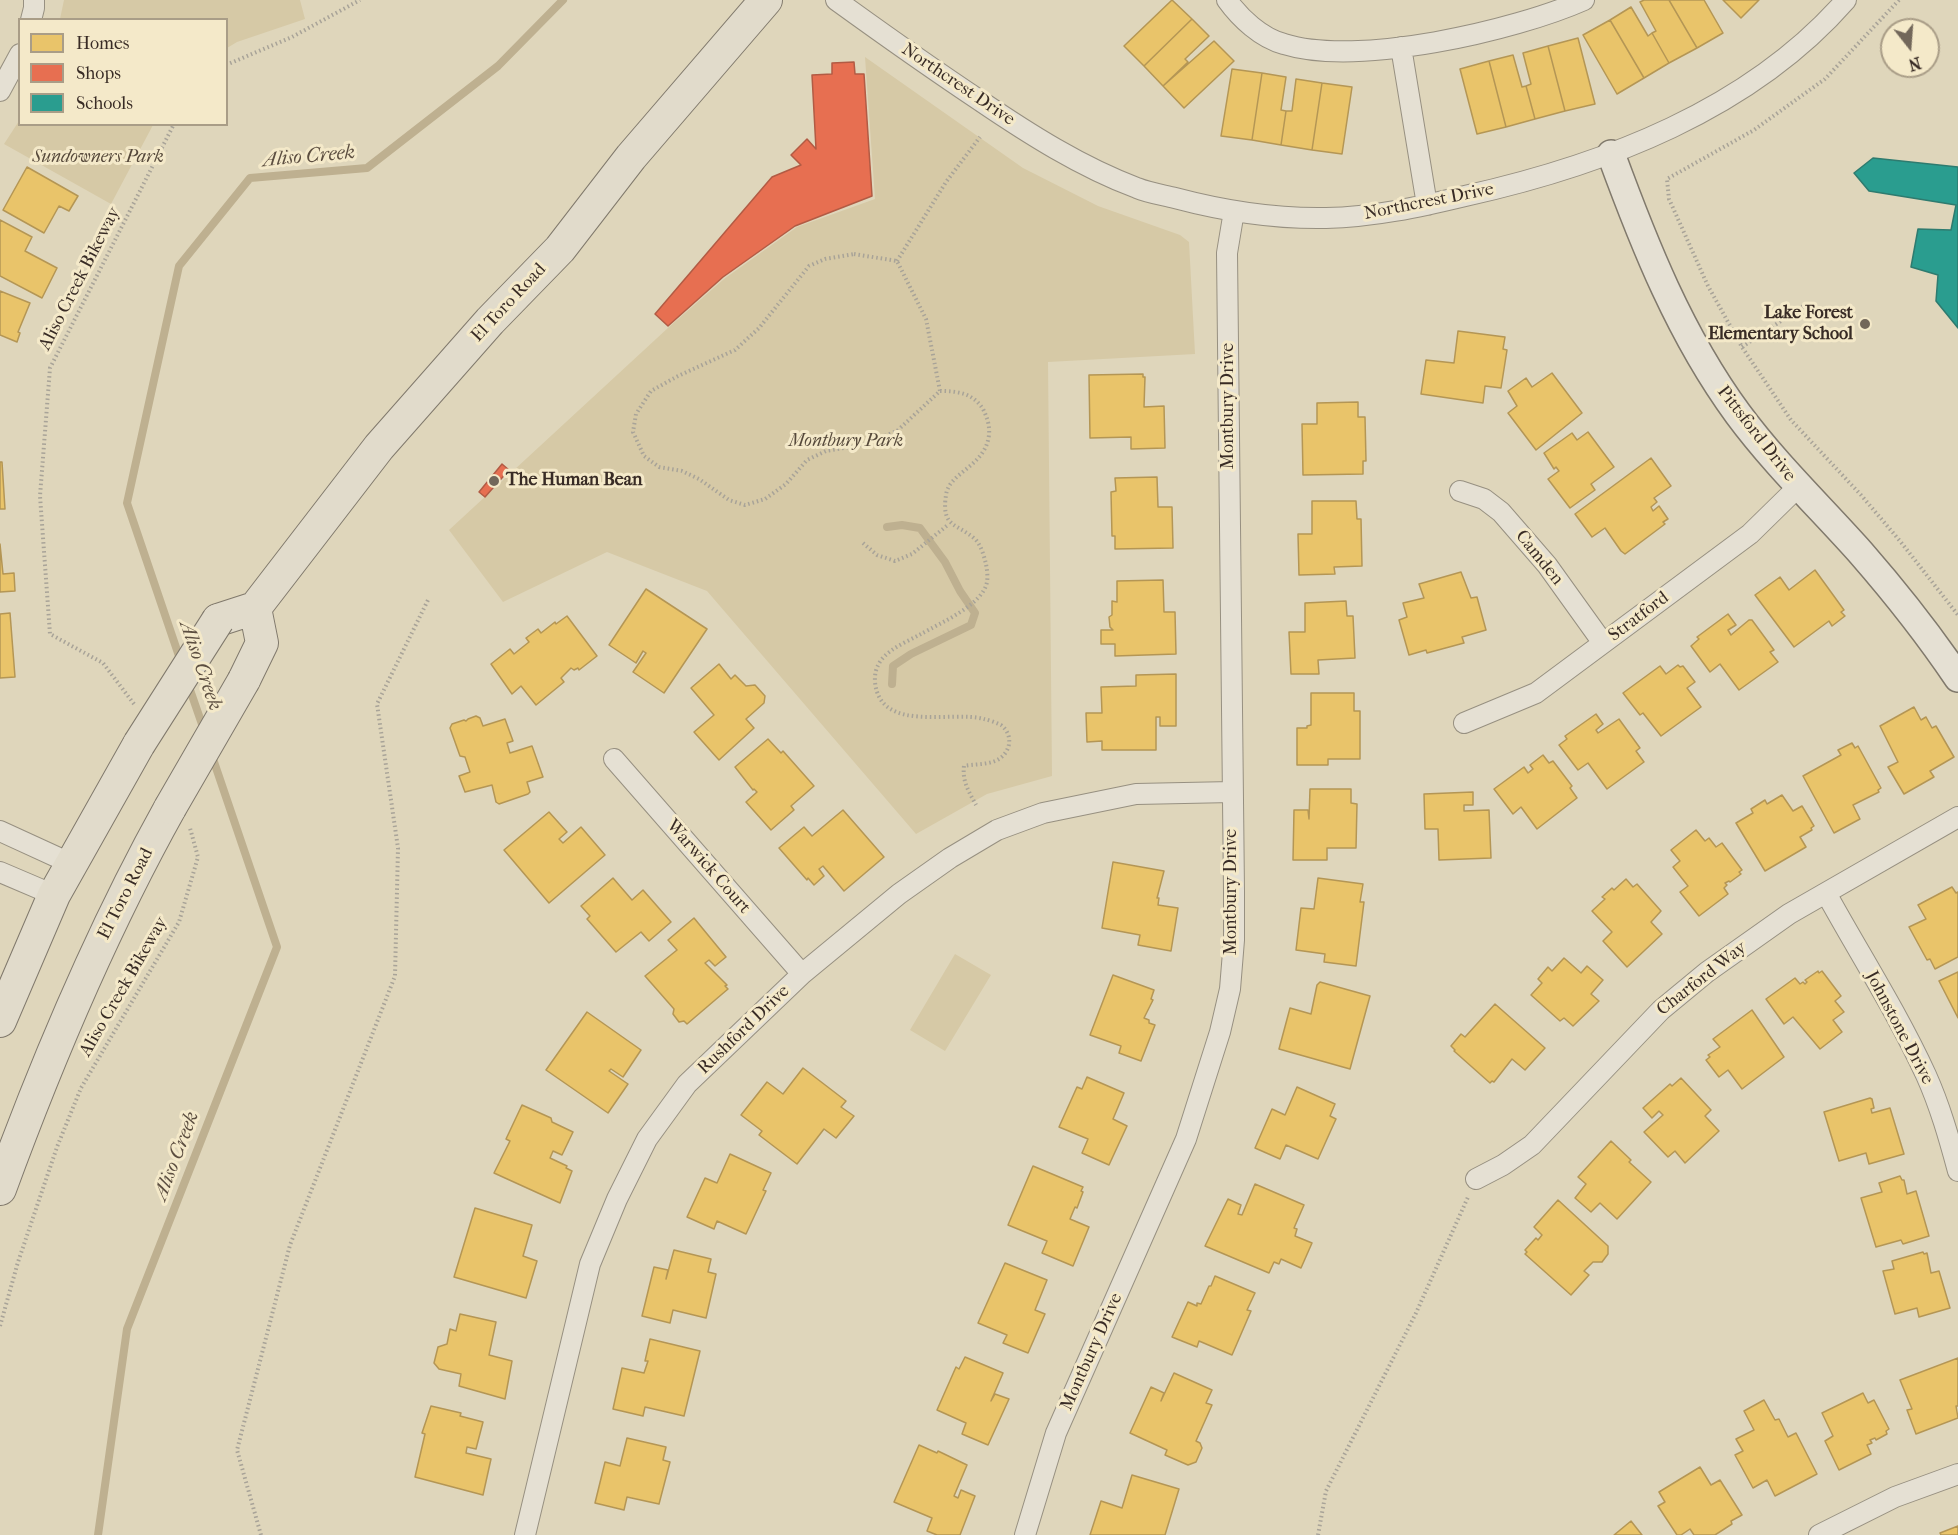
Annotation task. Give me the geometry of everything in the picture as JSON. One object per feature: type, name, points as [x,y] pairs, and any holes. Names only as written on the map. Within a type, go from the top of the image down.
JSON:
[{"type":"main road","name":"El Toro Road","points":[[0,1188],[36,1091],[102,939],[180,817],[262,643],[255,608],[379,447],[490,321],[560,249],[631,157],[766,0]]},
{"type":"main road","points":[[0,1021],[54,895],[139,744],[218,620],[255,608]]},
{"type":"street","points":[[31,18],[34,0]]},
{"type":"street","name":"Northcrest Drive","points":[[836,0],[1014,124],[1088,167],[1139,189],[1234,212],[1325,218],[1396,212],[1500,188],[1611,154],[1679,125],[1743,87],[1788,56],[1831,17],[1846,0]]},
{"type":"street","points":[[1227,0],[1236,12],[1266,36],[1283,44],[1327,51],[1401,47],[1506,28],[1584,0]]},
{"type":"street","points":[[1401,47],[1427,205]]},
{"type":"street","points":[[0,92],[18,58]]},
{"type":"street","name":"Pittsford Drive","points":[[1611,154],[1644,243],[1680,318],[1715,381],[1764,448],[1867,561],[1909,612],[1958,678]]},
{"type":"street","name":"Montbury Drive","points":[[1025,1535],[1056,1433],[1186,1139],[1220,1032],[1230,989],[1234,940],[1227,253],[1234,212]]},
{"type":"street","name":"Stratford","points":[[1464,723],[1536,693],[1750,534],[1798,487]]},
{"type":"street","name":"Camden","points":[[1460,491],[1484,499],[1502,512],[1547,566],[1604,644]]},
{"type":"street","name":"Warwick Court","points":[[614,759],[802,974]]},
{"type":"street","name":"Rushford Drive","points":[[525,1535],[590,1264],[617,1199],[647,1139],[687,1084],[802,974],[899,894],[950,858],[997,830],[1043,813],[1136,794],[1232,792]]},
{"type":"street","name":"Charford Way","points":[[1476,1179],[1503,1165],[1532,1145],[1661,1010],[1707,972],[1789,914],[1958,817]]},
{"type":"street","points":[[0,831],[72,864]]},
{"type":"street","points":[[0,872],[54,895]]},
{"type":"street","name":"Johnstone Drive","points":[[1826,893],[1926,1074],[1944,1122],[1958,1171]]},
{"type":"street","points":[[1819,1535],[1895,1497],[1958,1474]]},
{"type":"path","points":[[228,64],[292,37],[360,0]]},
{"type":"path","points":[[1899,0],[1825,80],[1754,130],[1667,179],[1669,199],[1708,286],[1742,347],[1791,420],[1861,495],[1958,615]]},
{"type":"path","name":"Aliso Creek Bikeway","points":[[137,707],[103,663],[50,634],[40,496],[50,368],[173,126]]},
{"type":"path","points":[[897,261],[946,182],[980,137]]},
{"type":"path","points":[[897,261],[854,254],[825,258],[809,266],[759,328],[735,350],[651,391],[636,414],[633,432],[644,456],[659,467],[682,471],[699,479],[729,500],[745,505],[765,499],[786,484],[807,460],[826,452],[861,445],[897,431],[940,391],[956,391],[977,400],[987,416],[989,431],[987,444],[981,457],[953,481],[945,494],[946,517],[950,524],[976,540],[984,555],[987,584],[982,593],[969,606],[900,644],[882,657],[874,672],[876,687],[884,704],[898,713],[924,718],[982,718],[1001,726],[1009,737],[1009,749],[1003,756],[995,761],[963,766],[966,787],[976,805]]},
{"type":"path","points":[[897,261],[926,319],[940,391]]},
{"type":"path","points":[[1742,347],[1805,305]]},
{"type":"path","points":[[863,543],[877,555],[895,561],[912,554],[950,524]]},
{"type":"path","points":[[261,1535],[237,1450],[290,1245],[395,976],[398,848],[377,704],[428,600]]},
{"type":"path","name":"Aliso Creek Bikeway","points":[[0,1326],[18,1262],[57,1147],[81,1088],[179,922],[198,857],[180,817]]},
{"type":"path","points":[[1318,1535],[1326,1491],[1416,1313],[1476,1179]]},
{"type":"green space","points":[[64,0],[300,0],[305,19],[237,42],[228,47],[228,18],[60,18]]},
{"type":"green space","name":"Montbury Park","points":[[865,57],[1023,168],[1098,206],[1180,235],[1189,242],[1195,354],[1048,362],[1052,776],[987,794],[916,834],[707,591],[607,552],[503,602],[449,530],[724,279],[797,227],[875,199]]},
{"type":"green space","name":"Sundowners Park","points":[[18,123],[18,126],[152,126],[111,204],[4,144]]},
{"type":"green space","points":[[955,954],[991,975],[945,1051],[910,1030]]},
{"type":"building: Homes","points":[[1172,0],[1192,19],[1144,66],[1124,46]]},
{"type":"building: Homes","points":[[1669,0],[1697,48],[1669,63],[1652,33],[1656,31],[1640,2]]},
{"type":"building: Homes","points":[[1669,0],[1704,0],[1723,33],[1697,48]]},
{"type":"building: Homes","points":[[1723,0],[1759,0],[1741,18]]},
{"type":"building: Homes","points":[[1631,7],[1648,36],[1652,33],[1669,63],[1644,78],[1610,20]]},
{"type":"building: Homes","points":[[1192,19],[1209,36],[1185,59],[1188,62],[1163,86],[1144,66]]},
{"type":"building: Homes","points":[[1610,20],[1644,78],[1617,94],[1583,35]]},
{"type":"building: Homes","points":[[1578,38],[1595,104],[1565,111],[1548,46]]},
{"type":"building: Homes","points":[[1214,41],[1234,61],[1184,108],[1163,86]]},
{"type":"building: Homes","points":[[1548,46],[1565,111],[1535,119],[1526,86],[1531,84],[1523,53]]},
{"type":"building: Homes","points":[[1513,55],[1522,87],[1526,86],[1535,119],[1506,127],[1489,61]]},
{"type":"building: Homes","points":[[1489,61],[1506,127],[1477,134],[1460,69]]},
{"type":"building: Homes","points":[[1232,69],[1262,73],[1252,140],[1221,136]]},
{"type":"building: Homes","points":[[1262,73],[1286,77],[1281,110],[1286,111],[1281,145],[1252,140]]},
{"type":"building: Homes","points":[[1296,79],[1322,83],[1312,150],[1281,145],[1286,111],[1292,111]]},
{"type":"building: Homes","points":[[1322,83],[1352,87],[1342,154],[1312,150]]},
{"type":"building: Homes","points":[[27,167],[78,196],[69,211],[59,206],[44,233],[3,210]]},
{"type":"building: Homes","points":[[0,220],[32,237],[25,251],[57,268],[42,298],[0,276]]},
{"type":"building: Homes","points":[[0,291],[30,303],[18,332],[20,333],[17,342],[0,335]]},
{"type":"building: Homes","points":[[1458,331],[1505,337],[1503,349],[1507,350],[1501,388],[1485,386],[1483,403],[1421,394],[1426,360],[1454,363]]},
{"type":"building: Homes","points":[[1552,373],[1582,413],[1536,450],[1508,413],[1517,406],[1508,391],[1526,378],[1532,387]]},
{"type":"building: Homes","points":[[1143,374],[1145,377],[1144,407],[1164,406],[1165,448],[1131,449],[1131,437],[1090,438],[1089,375]]},
{"type":"building: Homes","points":[[1358,402],[1358,417],[1365,417],[1366,461],[1363,461],[1363,474],[1303,475],[1302,424],[1317,424],[1317,403]]},
{"type":"building: Homes","points":[[1588,432],[1614,467],[1591,484],[1595,490],[1570,508],[1548,479],[1559,471],[1556,467],[1554,469],[1544,453],[1572,433],[1577,440]]},
{"type":"building: Homes","points":[[1651,458],[1671,486],[1654,498],[1657,502],[1651,507],[1653,511],[1659,506],[1668,519],[1663,522],[1665,524],[1625,554],[1605,528],[1592,537],[1575,514]]},
{"type":"building: Homes","points":[[0,462],[2,462],[5,509],[0,509]]},
{"type":"building: Homes","points":[[1157,477],[1158,507],[1172,507],[1173,548],[1115,549],[1115,536],[1112,536],[1111,492],[1116,491],[1115,478]]},
{"type":"building: Homes","points":[[1312,501],[1356,501],[1357,519],[1361,519],[1362,566],[1334,567],[1335,574],[1299,575],[1298,534],[1312,534]]},
{"type":"building: Homes","points":[[0,544],[3,574],[14,573],[15,591],[0,592]]},
{"type":"building: Homes","points":[[1815,570],[1844,610],[1841,612],[1845,616],[1832,626],[1829,621],[1794,647],[1755,595],[1780,577],[1789,590]]},
{"type":"building: Homes","points":[[1461,572],[1471,598],[1477,597],[1486,630],[1462,637],[1464,643],[1427,653],[1426,650],[1409,655],[1399,620],[1407,617],[1403,603],[1424,598],[1419,584]]},
{"type":"building: Homes","points":[[1163,580],[1164,612],[1175,612],[1176,654],[1115,656],[1115,644],[1101,644],[1101,630],[1113,630],[1110,627],[1109,617],[1112,615],[1112,601],[1117,602],[1117,581]]},
{"type":"building: Homes","points":[[646,589],[707,629],[664,693],[633,672],[646,653],[643,651],[636,663],[609,645]]},
{"type":"building: Homes","points":[[1346,601],[1347,616],[1353,616],[1355,658],[1318,660],[1319,674],[1291,674],[1289,632],[1305,632],[1305,603]]},
{"type":"building: Homes","points":[[10,613],[15,677],[0,678],[0,614]]},
{"type":"building: Homes","points":[[1728,614],[1736,625],[1728,630],[1731,635],[1752,620],[1774,650],[1770,652],[1778,662],[1739,690],[1720,664],[1710,672],[1691,646],[1699,639],[1697,637]]},
{"type":"building: Homes","points":[[567,616],[597,656],[579,670],[571,668],[561,678],[564,682],[536,705],[521,686],[512,694],[491,664],[510,649],[514,654],[529,642],[526,638],[538,629],[541,633]]},
{"type":"building: Homes","points":[[719,664],[731,679],[735,675],[746,686],[755,685],[765,696],[764,703],[746,719],[754,728],[719,760],[694,732],[714,715],[691,688]]},
{"type":"building: Homes","points":[[1678,665],[1683,666],[1695,682],[1687,688],[1701,707],[1661,736],[1643,713],[1640,715],[1623,693],[1660,666],[1666,674]]},
{"type":"building: Homes","points":[[1176,674],[1176,726],[1160,726],[1160,717],[1156,717],[1156,750],[1102,750],[1102,741],[1087,742],[1086,713],[1102,713],[1101,687],[1136,686],[1136,675]]},
{"type":"building: Homes","points":[[1311,693],[1354,693],[1354,711],[1360,711],[1360,759],[1328,759],[1328,765],[1297,765],[1297,728],[1307,728],[1311,725]]},
{"type":"building: Homes","points":[[1914,707],[1921,720],[1926,717],[1932,728],[1936,726],[1954,757],[1930,771],[1934,777],[1904,794],[1888,767],[1898,762],[1880,726]]},
{"type":"building: Homes","points":[[1596,714],[1603,724],[1596,730],[1598,733],[1619,719],[1640,748],[1636,751],[1644,762],[1607,789],[1588,763],[1578,770],[1559,745],[1567,739],[1565,736]]},
{"type":"building: Homes","points":[[476,716],[480,718],[483,726],[505,719],[513,741],[507,743],[510,753],[532,746],[543,777],[527,782],[530,792],[528,794],[499,804],[496,802],[492,785],[465,792],[459,776],[470,772],[465,757],[460,756],[450,728],[452,724]]},
{"type":"building: Homes","points":[[768,739],[781,753],[783,751],[814,786],[791,806],[794,810],[771,830],[746,802],[757,792],[735,767]]},
{"type":"building: Homes","points":[[1852,743],[1855,748],[1858,746],[1881,788],[1879,792],[1853,805],[1860,819],[1834,833],[1803,776],[1841,755],[1838,750]]},
{"type":"building: Homes","points":[[1543,755],[1549,763],[1553,761],[1572,786],[1570,788],[1577,798],[1537,829],[1521,807],[1513,814],[1494,789],[1524,767],[1528,773],[1533,769],[1530,765]]},
{"type":"building: Homes","points":[[1310,789],[1351,789],[1351,803],[1357,804],[1356,848],[1327,848],[1327,860],[1293,860],[1294,810],[1308,810],[1309,819]]},
{"type":"building: Homes","points":[[1473,792],[1473,805],[1464,805],[1464,811],[1489,810],[1491,858],[1439,860],[1438,829],[1425,829],[1424,794]]},
{"type":"building: Homes","points":[[1782,795],[1793,811],[1802,806],[1814,826],[1812,830],[1800,837],[1806,847],[1765,871],[1736,823],[1753,813],[1751,809],[1765,800],[1767,804]]},
{"type":"building: Homes","points":[[843,810],[884,857],[844,891],[823,866],[819,869],[824,876],[814,885],[779,848],[804,827],[812,836]]},
{"type":"building: Homes","points":[[549,812],[567,832],[559,839],[563,843],[581,827],[605,855],[549,903],[504,850]]},
{"type":"building: Homes","points":[[1696,830],[1705,841],[1709,838],[1716,847],[1722,843],[1742,870],[1739,872],[1741,874],[1725,883],[1727,885],[1724,888],[1728,894],[1699,916],[1680,892],[1688,886],[1673,867],[1680,861],[1671,850]]},
{"type":"building: Homes","points":[[1113,862],[1164,871],[1157,898],[1159,898],[1158,905],[1178,908],[1171,951],[1138,945],[1140,935],[1102,928]]},
{"type":"building: Homes","points":[[613,878],[632,900],[643,890],[671,922],[649,941],[641,932],[616,952],[587,919],[590,916],[581,906]]},
{"type":"building: Homes","points":[[1318,878],[1363,884],[1360,902],[1364,902],[1356,966],[1324,962],[1325,954],[1296,950],[1301,908],[1314,909]]},
{"type":"building: Homes","points":[[1626,879],[1633,887],[1637,884],[1661,911],[1651,922],[1662,934],[1627,967],[1603,941],[1612,932],[1592,911],[1605,899],[1602,897]]},
{"type":"building: Homes","points":[[1952,887],[1956,893],[1958,892],[1958,957],[1935,969],[1930,959],[1927,960],[1909,927],[1926,919],[1918,905]]},
{"type":"building: Homes","points":[[694,918],[726,957],[715,966],[709,960],[705,963],[727,985],[725,986],[728,989],[687,1024],[684,1021],[679,1022],[673,1014],[674,1009],[645,976],[677,950],[668,940]]},
{"type":"building: Homes","points":[[1564,958],[1581,973],[1587,966],[1603,980],[1591,994],[1599,1001],[1573,1026],[1564,1018],[1560,1021],[1531,995],[1542,983],[1538,979],[1548,967],[1552,971]]},
{"type":"building: Homes","points":[[1818,971],[1819,973],[1822,971],[1841,996],[1835,1001],[1844,1012],[1833,1020],[1842,1032],[1820,1049],[1793,1017],[1784,1024],[1766,999],[1795,978],[1800,984],[1803,982],[1805,984],[1807,982],[1805,980]]},
{"type":"building: Homes","points":[[1958,972],[1958,1018],[1939,981]]},
{"type":"building: Homes","points":[[1113,975],[1154,990],[1151,999],[1153,1000],[1144,1018],[1155,1025],[1141,1061],[1119,1053],[1121,1046],[1090,1035]]},
{"type":"building: Homes","points":[[1320,982],[1370,996],[1350,1069],[1279,1049],[1290,1008],[1311,1014],[1317,985]]},
{"type":"building: Homes","points":[[1495,1004],[1545,1048],[1525,1070],[1512,1059],[1494,1082],[1490,1083],[1451,1046],[1461,1034],[1465,1037]]},
{"type":"building: Homes","points":[[1752,1010],[1784,1057],[1742,1089],[1728,1070],[1719,1077],[1706,1060],[1710,1057],[1708,1055],[1720,1047],[1713,1039]]},
{"type":"building: Homes","points":[[587,1012],[641,1050],[623,1077],[611,1069],[609,1071],[628,1084],[608,1113],[546,1070]]},
{"type":"building: Homes","points":[[803,1068],[846,1101],[841,1107],[854,1116],[836,1138],[824,1129],[797,1164],[759,1135],[762,1131],[741,1115],[767,1082],[783,1094]]},
{"type":"building: Homes","points":[[1087,1077],[1124,1093],[1113,1119],[1127,1126],[1109,1165],[1082,1153],[1088,1139],[1059,1127],[1077,1087],[1082,1089]]},
{"type":"building: Homes","points":[[1681,1078],[1711,1110],[1705,1116],[1719,1131],[1685,1163],[1675,1151],[1668,1157],[1644,1132],[1663,1115],[1659,1111],[1652,1118],[1643,1108],[1670,1084],[1672,1086]]},
{"type":"building: Homes","points":[[1297,1087],[1335,1104],[1330,1116],[1336,1119],[1318,1159],[1286,1145],[1280,1159],[1255,1148],[1272,1109],[1285,1115]]},
{"type":"building: Homes","points":[[1870,1098],[1874,1108],[1871,1109],[1872,1113],[1890,1108],[1904,1154],[1869,1164],[1866,1153],[1839,1161],[1824,1112]]},
{"type":"building: Homes","points":[[522,1105],[551,1118],[552,1122],[573,1132],[562,1155],[553,1151],[550,1158],[572,1171],[560,1203],[494,1173],[510,1141],[506,1139]]},
{"type":"building: Homes","points":[[1611,1141],[1651,1182],[1617,1219],[1600,1203],[1591,1212],[1575,1198],[1586,1184],[1578,1177]]},
{"type":"building: Homes","points":[[730,1154],[771,1173],[763,1190],[766,1191],[746,1234],[717,1221],[714,1229],[687,1217],[705,1178],[717,1183]]},
{"type":"building: Homes","points":[[1033,1166],[1083,1187],[1077,1208],[1075,1207],[1070,1219],[1089,1227],[1073,1266],[1042,1253],[1047,1241],[1008,1225]]},
{"type":"building: Homes","points":[[1900,1176],[1904,1180],[1907,1194],[1916,1191],[1929,1236],[1903,1244],[1901,1240],[1876,1247],[1861,1198],[1882,1192],[1879,1183]]},
{"type":"building: Homes","points":[[1255,1184],[1304,1205],[1294,1228],[1297,1229],[1295,1236],[1312,1243],[1301,1268],[1281,1259],[1279,1264],[1274,1262],[1269,1273],[1205,1246],[1228,1199],[1241,1205],[1238,1214],[1242,1215]]},
{"type":"building: Homes","points":[[1558,1200],[1608,1246],[1608,1254],[1602,1262],[1593,1262],[1584,1271],[1589,1275],[1571,1295],[1525,1254],[1527,1252],[1525,1250],[1542,1235],[1534,1227]]},
{"type":"building: Homes","points":[[475,1208],[532,1225],[523,1256],[537,1261],[526,1298],[454,1277]]},
{"type":"building: Homes","points":[[674,1250],[711,1259],[708,1272],[716,1274],[706,1318],[673,1310],[670,1323],[642,1316],[654,1267],[668,1270],[666,1279]]},
{"type":"building: Homes","points":[[1923,1252],[1927,1253],[1931,1273],[1939,1271],[1950,1308],[1919,1317],[1917,1308],[1895,1314],[1883,1271],[1894,1269],[1892,1261]]},
{"type":"building: Homes","points":[[1005,1263],[1047,1280],[1035,1310],[1045,1314],[1028,1353],[1003,1343],[1007,1335],[978,1323]]},
{"type":"building: Homes","points":[[1215,1276],[1255,1293],[1247,1310],[1251,1311],[1232,1355],[1199,1341],[1197,1347],[1172,1337],[1188,1302],[1197,1306],[1197,1303],[1201,1304]]},
{"type":"building: Homes","points":[[460,1314],[496,1322],[489,1355],[512,1361],[505,1399],[459,1386],[461,1374],[439,1369],[434,1363],[438,1347],[447,1344],[450,1329],[456,1331]]},
{"type":"building: Homes","points":[[650,1339],[700,1351],[684,1416],[645,1407],[643,1416],[613,1409],[622,1368],[644,1373],[648,1361],[645,1361]]},
{"type":"building: Homes","points":[[965,1357],[1003,1373],[991,1401],[995,1394],[1009,1399],[988,1445],[962,1434],[966,1423],[937,1410],[956,1367],[959,1369]]},
{"type":"building: Homes","points":[[1958,1358],[1958,1406],[1956,1406],[1958,1418],[1916,1434],[1907,1410],[1912,1409],[1900,1380]]},
{"type":"building: Homes","points":[[1174,1373],[1212,1390],[1206,1403],[1212,1405],[1196,1441],[1202,1448],[1196,1462],[1188,1465],[1165,1455],[1167,1450],[1130,1433],[1151,1387],[1164,1393],[1161,1401]]},
{"type":"building: Homes","points":[[1863,1393],[1868,1403],[1874,1400],[1889,1429],[1886,1431],[1887,1434],[1876,1440],[1875,1438],[1870,1440],[1872,1443],[1867,1445],[1871,1454],[1839,1470],[1825,1441],[1833,1436],[1822,1413]]},
{"type":"building: Homes","points":[[1764,1400],[1775,1420],[1779,1419],[1788,1437],[1796,1433],[1817,1474],[1775,1496],[1767,1480],[1753,1488],[1735,1455],[1743,1451],[1736,1439],[1754,1430],[1744,1411]]},
{"type":"building: Homes","points":[[431,1406],[461,1413],[460,1416],[483,1422],[476,1449],[467,1447],[466,1453],[491,1459],[483,1495],[415,1477],[425,1434],[422,1433]]},
{"type":"building: Homes","points":[[627,1438],[666,1447],[663,1460],[670,1462],[659,1504],[627,1497],[624,1510],[595,1503],[605,1462],[620,1466]]},
{"type":"building: Homes","points":[[919,1445],[967,1465],[954,1496],[958,1498],[961,1490],[975,1496],[960,1535],[937,1535],[927,1531],[932,1518],[894,1502]]},
{"type":"building: Homes","points":[[1700,1467],[1711,1485],[1720,1480],[1742,1515],[1715,1535],[1694,1535],[1690,1529],[1677,1535],[1658,1506],[1665,1502],[1659,1492]]},
{"type":"building: Homes","points":[[1132,1475],[1179,1489],[1165,1535],[1090,1535],[1101,1501],[1122,1508]]},
{"type":"building: Homes","points":[[1631,1521],[1642,1535],[1614,1535]]},
{"type":"building: Homes","points":[[1958,1526],[1958,1535],[1941,1535],[1940,1533]]},
{"type":"building: Shops","points":[[854,62],[855,74],[864,74],[872,196],[795,226],[723,277],[668,326],[655,314],[772,177],[801,165],[791,155],[807,139],[816,149],[812,75],[832,74],[832,63]]},
{"type":"building: Shops","name":"The Human Bean","points":[[502,464],[509,470],[485,497],[479,492]]},
{"type":"building: Schools","points":[[1873,158],[1958,167],[1958,328],[1936,301],[1938,275],[1911,267],[1918,229],[1951,230],[1956,205],[1869,191],[1854,173]]},
{"type":"waterway","name":"Aliso Creek","points":[[181,662],[127,503],[179,266],[250,178],[367,168],[498,66],[563,0]]},
{"type":"waterway","points":[[887,527],[902,525],[920,528],[945,562],[975,613],[971,625],[911,654],[893,666],[892,684]]},
{"type":"waterway","name":"Aliso Creek","points":[[188,684],[204,730]]},
{"type":"waterway","name":"Aliso Creek","points":[[98,1535],[127,1329],[277,947],[211,753]]},
{"type":"place","name":"Lake Forest Elementary School","points":[[1865,324]]},
{"type":"place","name":"The Human Bean","points":[[494,481]]}]
